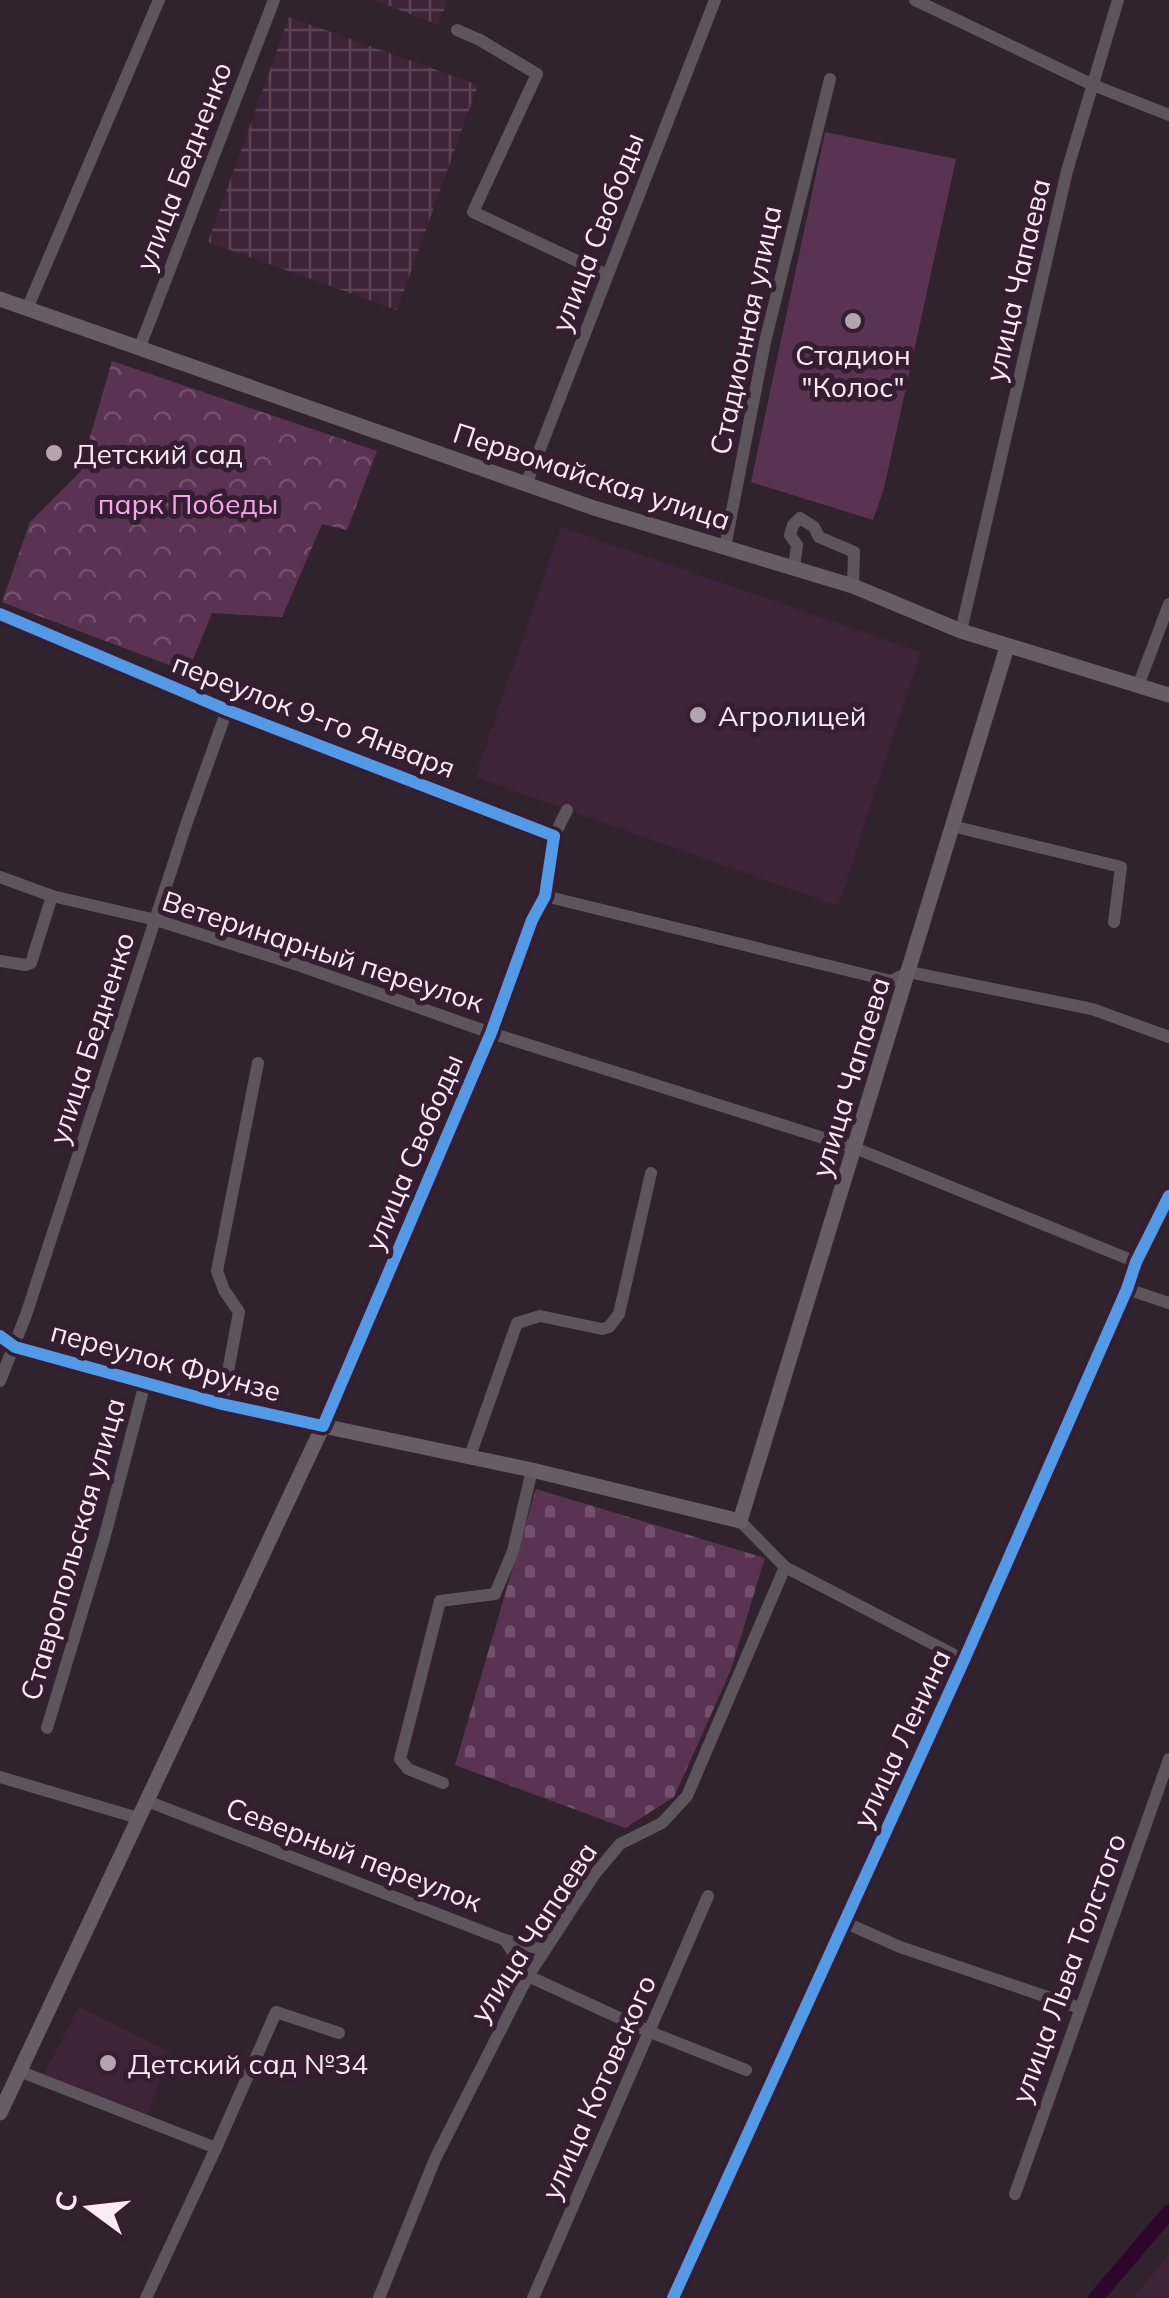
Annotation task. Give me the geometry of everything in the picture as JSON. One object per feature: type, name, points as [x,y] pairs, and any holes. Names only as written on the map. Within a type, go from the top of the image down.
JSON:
[{"type":"main road","name":"Первомайская улица","points":[[0,299],[594,508],[854,586],[1006,647],[1169,695]]},
{"type":"main road","name":"улица Чапаева","points":[[740,1521],[1006,647]]},
{"type":"main road","name":"переулок Фрунзе","points":[[323,1426],[532,1470],[740,1521]]},
{"type":"main road","name":"улица Свободы","points":[[0,2113],[323,1426]]},
{"type":"street","points":[[27,309],[159,0]]},
{"type":"street","name":"улица Бедненко","points":[[139,349],[274,0]]},
{"type":"street","name":"улица Свободы","points":[[527,482],[715,0]]},
{"type":"street","points":[[915,0],[1093,85],[1169,116]]},
{"type":"street","name":"улица Чапаева","points":[[960,631],[1067,172],[1118,0]]},
{"type":"street","points":[[457,30],[537,74],[473,212],[607,276]]},
{"type":"street","name":"Стадионная улица","points":[[725,547],[765,342],[830,79]]},
{"type":"street","points":[[794,568],[797,544],[790,535],[800,518],[814,527],[819,537],[854,552],[854,586]]},
{"type":"street","points":[[1138,686],[1169,604]]},
{"type":"street","name":"переулок 9-го Января","points":[[0,614],[227,710],[554,836]]},
{"type":"street","name":"улица Бедненко","points":[[0,1381],[15,1347],[227,710]]},
{"type":"street","points":[[566,810],[554,836],[545,896],[891,981],[909,972],[1092,1010],[1169,1037]]},
{"type":"street","points":[[952,826],[1121,868],[1114,922]]},
{"type":"street","name":"Ветеринарный переулок","points":[[0,877],[52,896],[156,920],[298,965],[491,1033],[855,1148],[1136,1262]]},
{"type":"street","points":[[0,961],[31,963],[52,896]]},
{"type":"street","name":"улица Свободы","points":[[323,1426],[491,1033],[532,920],[545,896]]},
{"type":"street","points":[[222,1404],[239,1312],[217,1271],[258,1062]]},
{"type":"street","points":[[470,1456],[517,1323],[540,1316],[602,1329],[609,1327],[619,1314],[651,1172]]},
{"type":"street","name":"улица Ленина","points":[[673,2298],[964,1660],[1136,1262],[1169,1196]]},
{"type":"street","points":[[1127,1289],[1169,1303]]},
{"type":"street","name":"переулок Фрунзе","points":[[0,1336],[15,1347],[222,1404],[323,1426]]},
{"type":"street","name":"Ставропольская улица","points":[[47,1728],[104,1539],[145,1383]]},
{"type":"street","points":[[443,1783],[408,1769],[400,1759],[418,1678],[440,1601],[495,1594],[513,1551],[532,1470]]},
{"type":"street","points":[[740,1521],[785,1567],[964,1660]]},
{"type":"street","name":"улица Чапаева","points":[[379,2298],[435,2159],[528,1976],[594,1875],[620,1844],[662,1823],[687,1796],[785,1567]]},
{"type":"street","name":"улица Льва Толстого","points":[[1015,2194],[1169,1759]]},
{"type":"street","points":[[0,1777],[138,1818]]},
{"type":"street","name":"Северный переулок","points":[[147,1801],[505,1940],[545,1950]]},
{"type":"street","name":"улица Котовского","points":[[533,2298],[708,1896]]},
{"type":"street","points":[[844,1922],[900,1947],[1080,2008]]},
{"type":"street","points":[[505,1940],[528,1976],[650,2032],[746,2070]]},
{"type":"street","points":[[146,2298],[276,2012],[338,2033]]},
{"type":"street","points":[[19,2070],[216,2148]]},
{"type":"shaded area","points":[[374,0],[448,0],[438,25]]},
{"type":"shaded area","points":[[289,17],[478,85],[397,310],[208,242]]},
{"type":"shaded area","name":"Агролицей","points":[[561,527],[921,652],[838,906],[475,777]]},
{"type":"shaded area","name":"Детский сад №34","points":[[79,2007],[170,2052],[147,2115],[44,2074]]},
{"type":"shaded area","points":[[1169,2253],[1169,2298],[1135,2297]]},
{"type":"green space","name":"Стадион \"Колос\"","points":[[825,132],[956,159],[884,488],[873,520],[751,482]]},
{"type":"green space","name":"парк Победы","points":[[112,361],[377,451],[347,530],[322,524],[282,617],[212,613],[188,672],[2,602],[30,522],[80,472]]},
{"type":"green space","points":[[536,1489],[765,1558],[730,1672],[674,1797],[625,1828],[455,1765]]},
{"type":"waterway","points":[[1096,2298],[1169,2212]]},
{"type":"cycle path","points":[[0,614],[227,710],[554,836],[545,896],[532,920],[491,1033],[323,1426],[222,1404],[15,1347],[0,1336]]},
{"type":"cycle path","points":[[673,2298],[964,1660],[1136,1262],[1169,1196]]},
{"type":"place","name":"Стадион \"Колос\"","points":[[853,321]]},
{"type":"place","name":"Детский сад","points":[[54,453]]},
{"type":"place","name":"Агролицей","points":[[698,715]]},
{"type":"place","name":"Детский сад №34","points":[[108,2063]]}]
